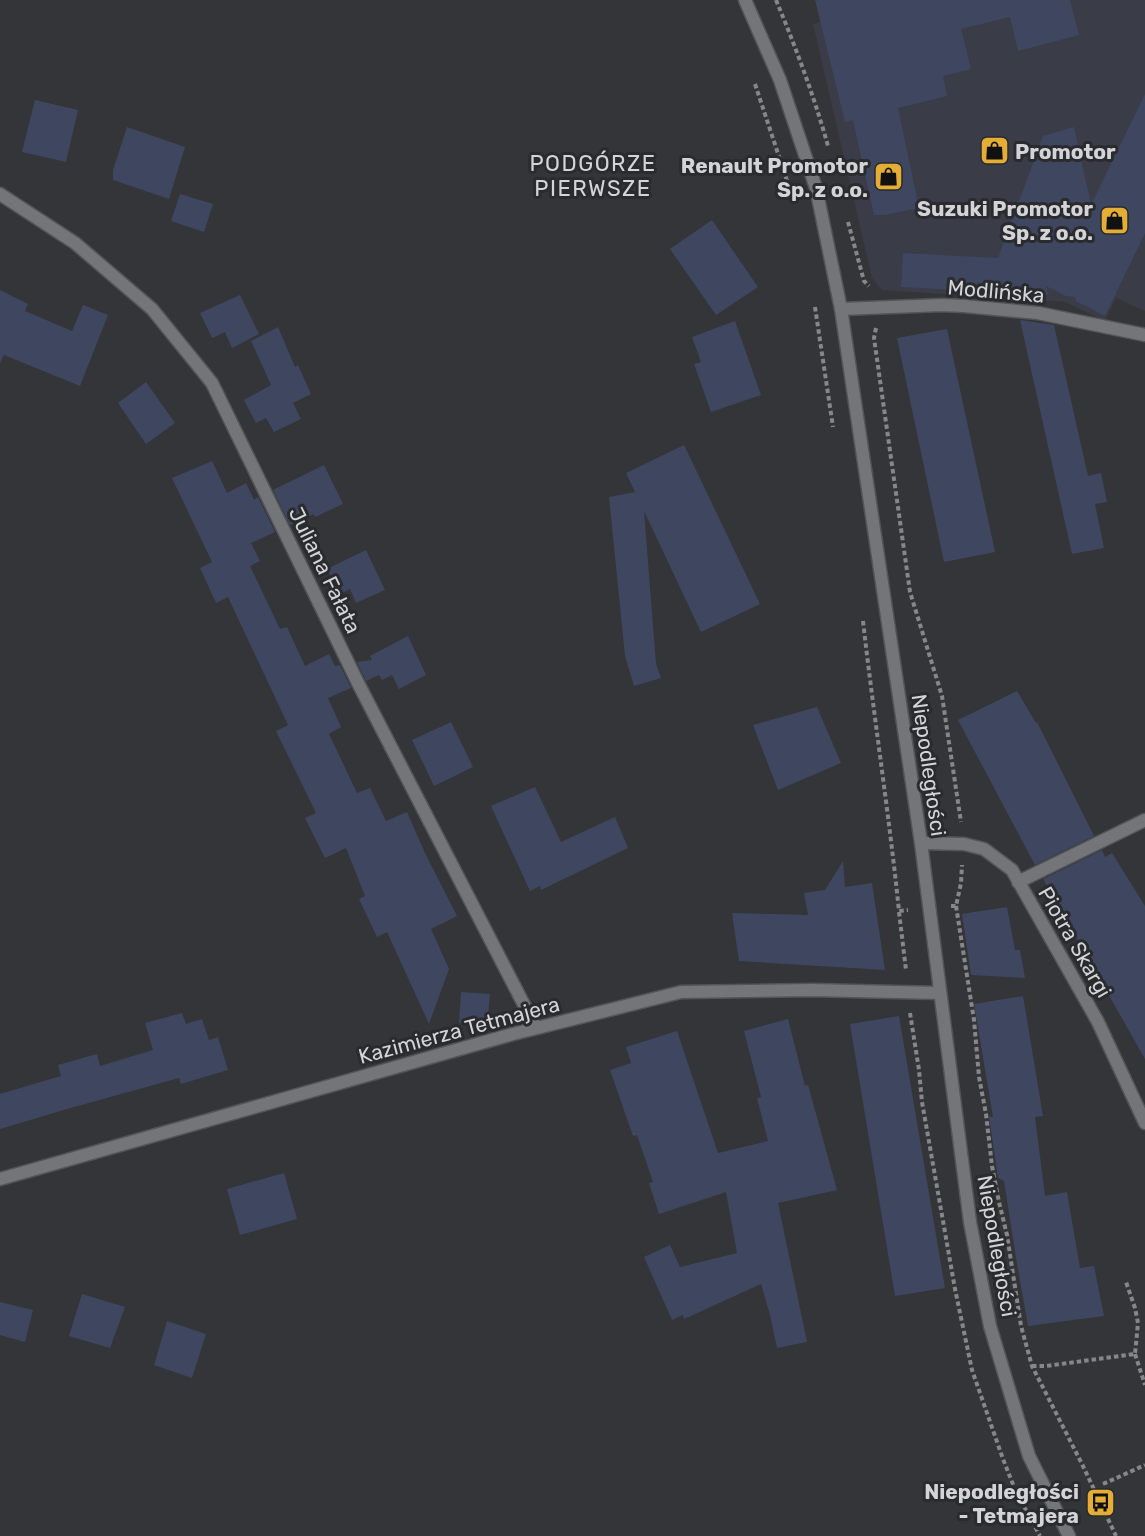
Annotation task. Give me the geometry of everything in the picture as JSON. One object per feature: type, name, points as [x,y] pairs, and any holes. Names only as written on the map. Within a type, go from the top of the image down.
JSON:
[{"type":"street","name":"Niepodległości","points":[[745,0],[780,80],[816,188],[841,309],[921,843],[970,1222],[990,1326],[1029,1456],[1069,1536]]},
{"type":"street","name":"Juliana Fałata","points":[[0,195],[75,243],[152,309],[212,383],[358,684],[536,1028]]},
{"type":"street","name":"Modlińska","points":[[841,309],[942,305],[1038,313],[1145,335]]},
{"type":"street","points":[[1018,882],[1145,819]]},
{"type":"street","name":"Piotra Skargi","points":[[921,843],[964,844],[984,849],[1012,870],[1098,1022],[1145,1123]]},
{"type":"street","name":"Kazimierza Tetmajera","points":[[0,1179],[536,1028],[681,992],[811,990],[939,993]]},
{"type":"path","points":[[754,83],[795,209]]},
{"type":"path","points":[[815,305],[835,436]]},
{"type":"path","points":[[881,307],[874,338],[910,592],[942,696],[964,844],[961,883],[956,906],[974,1020],[979,1077],[992,1166],[1008,1234],[1021,1326],[1032,1366],[1116,1536]]},
{"type":"path","points":[[862,621],[899,911],[956,906]]},
{"type":"path","points":[[919,1070],[931,1153]]},
{"type":"path","points":[[1126,1282],[1138,1323],[1135,1354],[1145,1385]]},
{"type":"path","points":[[1032,1366],[1135,1354]]},
{"type":"path","points":[[1103,1484],[1145,1465]]},
{"type":"shaded area","name":"Promotor","points":[[895,0],[1145,0],[1145,311],[1116,298],[1105,321],[1065,302],[882,290],[872,278],[813,24]]},
{"type":"building","points":[[815,0],[1070,0],[1079,35],[1018,51],[1010,17],[961,29],[971,69],[943,76],[947,96],[898,108],[919,208],[874,215],[853,120],[845,122]]},
{"type":"building","name":"Suzuki Promotor Sp. z o.o.","points":[[1145,94],[1145,233],[1105,316],[1076,301],[1075,297],[1066,296],[1046,286],[1048,295],[901,287],[903,253],[998,258],[1043,136],[1074,127],[1091,205]]},
{"type":"building","points":[[35,100],[78,110],[66,162],[22,152]]},
{"type":"building","points":[[127,127],[185,147],[169,199],[113,180],[113,170]]},
{"type":"building","points":[[180,194],[213,204],[204,232],[171,221]]},
{"type":"building","points":[[712,220],[758,287],[716,315],[670,249]]},
{"type":"building","points":[[0,290],[28,304],[25,311],[72,331],[83,305],[108,315],[80,386],[4,355],[0,363]]},
{"type":"building","points":[[240,295],[259,334],[232,348],[225,332],[212,338],[200,313]]},
{"type":"building","points":[[1020,320],[1054,325],[1088,476],[1101,473],[1107,502],[1095,504],[1104,548],[1072,554]]},
{"type":"building","points":[[735,321],[761,395],[711,412],[694,364],[701,362],[692,337]]},
{"type":"building","points":[[278,327],[295,367],[298,365],[311,394],[293,403],[301,419],[274,432],[266,418],[256,423],[244,400],[271,385],[251,341]]},
{"type":"building","points":[[947,329],[995,552],[944,562],[897,338]]},
{"type":"building","points":[[146,382],[175,423],[146,444],[118,403]]},
{"type":"building","points":[[684,445],[760,604],[701,632],[644,511],[656,664],[661,678],[634,686],[625,656],[609,497],[635,492],[626,473]]},
{"type":"building","points":[[212,461],[227,493],[246,483],[254,500],[258,497],[275,532],[251,543],[260,561],[250,566],[280,629],[287,627],[305,666],[329,654],[335,666],[340,665],[351,688],[328,698],[341,727],[329,734],[357,793],[370,788],[386,821],[407,812],[457,916],[431,929],[449,969],[429,1024],[387,932],[377,937],[359,899],[365,896],[346,848],[325,858],[305,818],[316,813],[276,731],[288,725],[228,597],[216,603],[200,568],[212,562],[172,478]]},
{"type":"building","points":[[324,465],[343,504],[290,525],[273,490]]},
{"type":"building","points":[[366,550],[385,590],[356,603],[350,589],[340,594],[327,569]]},
{"type":"building","points":[[408,636],[426,675],[399,689],[392,675],[382,680],[379,675],[366,681],[357,662],[372,660],[370,656]]},
{"type":"building","points":[[1017,691],[1037,722],[1094,836],[1035,865],[958,720]]},
{"type":"building","points":[[817,707],[841,763],[778,790],[753,725]]},
{"type":"building","points":[[451,722],[473,767],[434,786],[412,740]]},
{"type":"building","points":[[535,787],[561,842],[615,817],[628,848],[541,890],[540,886],[530,891],[491,806]]},
{"type":"building","points":[[1102,850],[1105,857],[1112,853],[1145,906],[1145,1059],[1043,879]]},
{"type":"building","points":[[843,861],[845,887],[872,883],[885,970],[739,961],[732,913],[808,915],[804,893],[825,890]]},
{"type":"building","points":[[1007,907],[1015,950],[1020,950],[1025,978],[971,975],[962,914]]},
{"type":"building","points":[[461,992],[490,994],[487,1025],[459,1023]]},
{"type":"building","points":[[1023,996],[1043,1116],[1035,1117],[1045,1196],[1067,1192],[1080,1268],[1094,1266],[1104,1316],[1028,1326],[1004,1181],[998,1178],[989,1117],[993,1117],[974,1004]]},
{"type":"building","points":[[182,1013],[186,1024],[202,1019],[209,1040],[218,1037],[228,1070],[181,1084],[179,1078],[0,1129],[0,1094],[61,1076],[58,1065],[97,1054],[100,1066],[153,1050],[145,1023]]},
{"type":"building","points":[[899,1016],[945,1288],[895,1296],[850,1024]]},
{"type":"building","points":[[788,1019],[805,1086],[808,1085],[837,1190],[778,1203],[807,1342],[777,1348],[761,1284],[684,1319],[683,1315],[672,1320],[644,1257],[670,1245],[680,1267],[737,1253],[726,1192],[659,1214],[649,1183],[653,1182],[637,1135],[633,1136],[610,1070],[631,1063],[626,1047],[677,1031],[718,1153],[768,1141],[757,1098],[761,1097],[744,1031]]},
{"type":"building","points":[[284,1173],[297,1219],[240,1235],[227,1189]]},
{"type":"building","points":[[82,1294],[125,1307],[110,1348],[69,1336]]},
{"type":"building","points":[[0,1302],[33,1310],[25,1342],[0,1335]]},
{"type":"building","points":[[167,1321],[206,1334],[192,1378],[154,1365]]},
{"type":"place","name":"Promotor","points":[[994,151]]},
{"type":"place","name":"Renault Promotor Sp. z o.o.","points":[[889,177]]},
{"type":"place","name":"Suzuki Promotor Sp. z o.o.","points":[[1114,220]]},
{"type":"place","name":"Niepodległości - Tetmajera","points":[[1100,1503]]},
{"type":"district","name":"PODGÓRZE PIERWSZE","points":[[593,176]]}]
